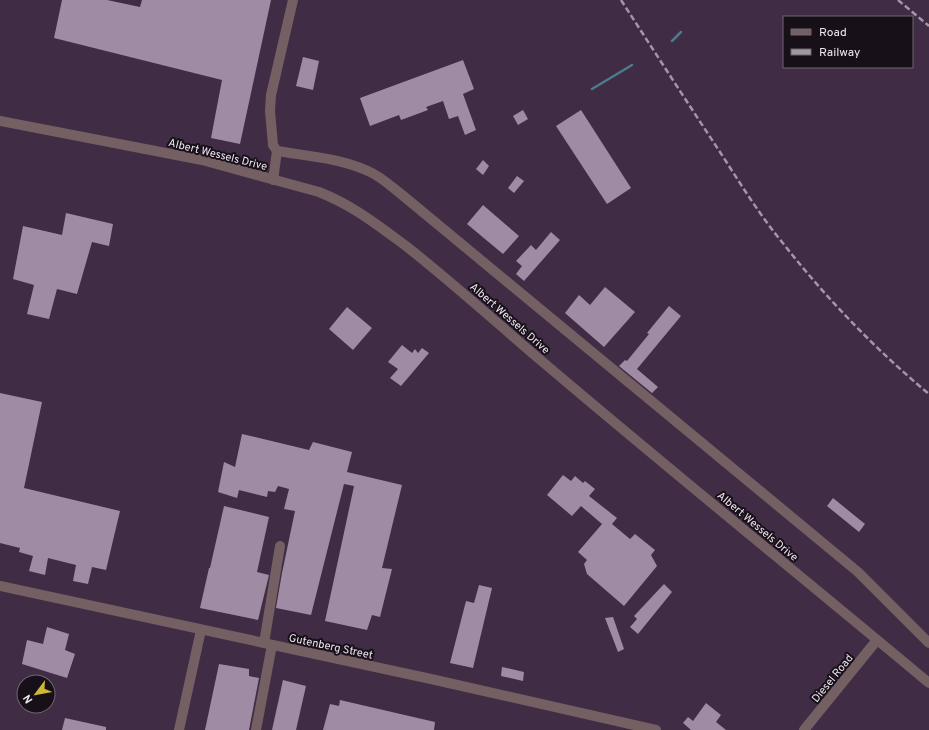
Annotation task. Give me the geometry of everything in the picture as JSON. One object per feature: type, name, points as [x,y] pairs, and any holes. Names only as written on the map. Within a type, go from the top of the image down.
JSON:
[{"type":"street","points":[[273,180],[276,151],[273,145],[270,111],[271,95],[293,0]]},
{"type":"street","name":"Albert Wessels Drive","points":[[0,121],[202,160],[319,192],[355,209],[380,226],[439,272],[544,364],[929,683]]},
{"type":"street","points":[[276,151],[355,165],[369,171],[401,194],[858,572],[929,643]]},
{"type":"street","points":[[256,730],[280,546]]},
{"type":"street","name":"Gutenberg Street","points":[[0,586],[656,730]]},
{"type":"street","points":[[179,730],[201,630]]},
{"type":"street","name":"Diesel Road","points":[[804,730],[877,640]]},
{"type":"shaded area","points":[[0,0],[929,0],[929,730],[0,730]]},
{"type":"building","points":[[62,0],[107,0],[140,7],[142,0],[271,0],[240,144],[211,138],[222,80],[54,38]]},
{"type":"building","points":[[303,57],[319,61],[313,90],[296,86]]},
{"type":"building","points":[[463,60],[474,89],[463,94],[476,130],[465,135],[458,116],[449,119],[443,101],[426,107],[428,110],[401,120],[399,115],[370,126],[360,98]]},
{"type":"building","points":[[523,110],[528,119],[518,125],[513,116]]},
{"type":"building","points":[[581,110],[631,188],[607,204],[556,126]]},
{"type":"building","points":[[483,160],[489,166],[483,175],[476,169]]},
{"type":"building","points":[[517,176],[524,181],[514,193],[508,188]]},
{"type":"building","points":[[483,205],[519,236],[503,254],[467,224]]},
{"type":"building","points":[[66,213],[113,224],[109,246],[92,242],[77,294],[57,289],[49,319],[27,314],[34,285],[13,279],[23,226],[62,235]]},
{"type":"building","points":[[551,232],[560,240],[524,281],[516,274],[522,266],[516,261],[531,245],[536,250]]},
{"type":"building","points":[[605,287],[635,312],[604,347],[565,313],[579,295],[590,305]]},
{"type":"building","points":[[669,306],[681,316],[637,369],[658,387],[652,393],[619,366],[625,360],[627,361]]},
{"type":"building","points":[[347,307],[372,328],[353,350],[329,329]]},
{"type":"building","points":[[402,345],[412,353],[415,349],[418,353],[422,348],[429,353],[401,386],[390,378],[398,369],[388,362]]},
{"type":"building","points":[[0,393],[42,402],[24,488],[120,511],[106,570],[92,567],[88,584],[73,581],[76,565],[48,558],[45,575],[29,571],[33,556],[19,552],[20,548],[0,543]]},
{"type":"building","points":[[242,434],[309,450],[313,442],[352,452],[347,472],[402,485],[382,568],[392,569],[380,617],[372,615],[367,630],[325,621],[354,486],[344,484],[311,615],[276,608],[295,511],[284,509],[289,489],[278,486],[275,492],[268,491],[267,497],[239,490],[237,498],[218,492],[224,462],[235,467]]},
{"type":"building","points":[[563,475],[571,481],[575,476],[583,483],[585,481],[595,489],[589,496],[617,518],[612,524],[630,539],[635,534],[655,550],[651,555],[657,566],[624,606],[587,574],[584,564],[587,560],[578,552],[602,524],[581,506],[572,516],[547,495]]},
{"type":"building","points":[[833,498],[865,524],[859,532],[827,506]]},
{"type":"building","points":[[224,506],[269,517],[257,572],[269,575],[258,620],[200,608]]},
{"type":"building","points":[[664,584],[672,592],[638,634],[630,627],[637,619],[634,616]]},
{"type":"building","points":[[479,585],[492,588],[473,668],[450,663],[466,601],[474,603]]},
{"type":"building","points":[[613,617],[624,649],[618,652],[605,618]]},
{"type":"building","points":[[47,627],[69,634],[65,650],[75,654],[67,678],[22,664],[27,640],[43,644]]},
{"type":"building","points":[[219,664],[249,669],[249,676],[259,678],[249,730],[205,730]]},
{"type":"building","points":[[502,667],[524,672],[523,681],[501,676]]},
{"type":"building","points":[[283,680],[306,686],[296,730],[272,730]]},
{"type":"building","points":[[340,700],[435,722],[434,730],[323,730],[330,704],[339,706]]},
{"type":"building","points":[[706,703],[721,715],[716,722],[726,730],[691,730],[683,723],[688,717],[693,721]]},
{"type":"building","points":[[65,718],[106,727],[106,730],[62,730]]},
{"type":"waterway","points":[[672,41],[681,32]]},
{"type":"waterway","points":[[592,89],[632,65]]},
{"type":"railway","points":[[621,0],[742,187],[799,263],[870,341],[929,394]]},
{"type":"railway","points":[[898,0],[929,26]]}]
